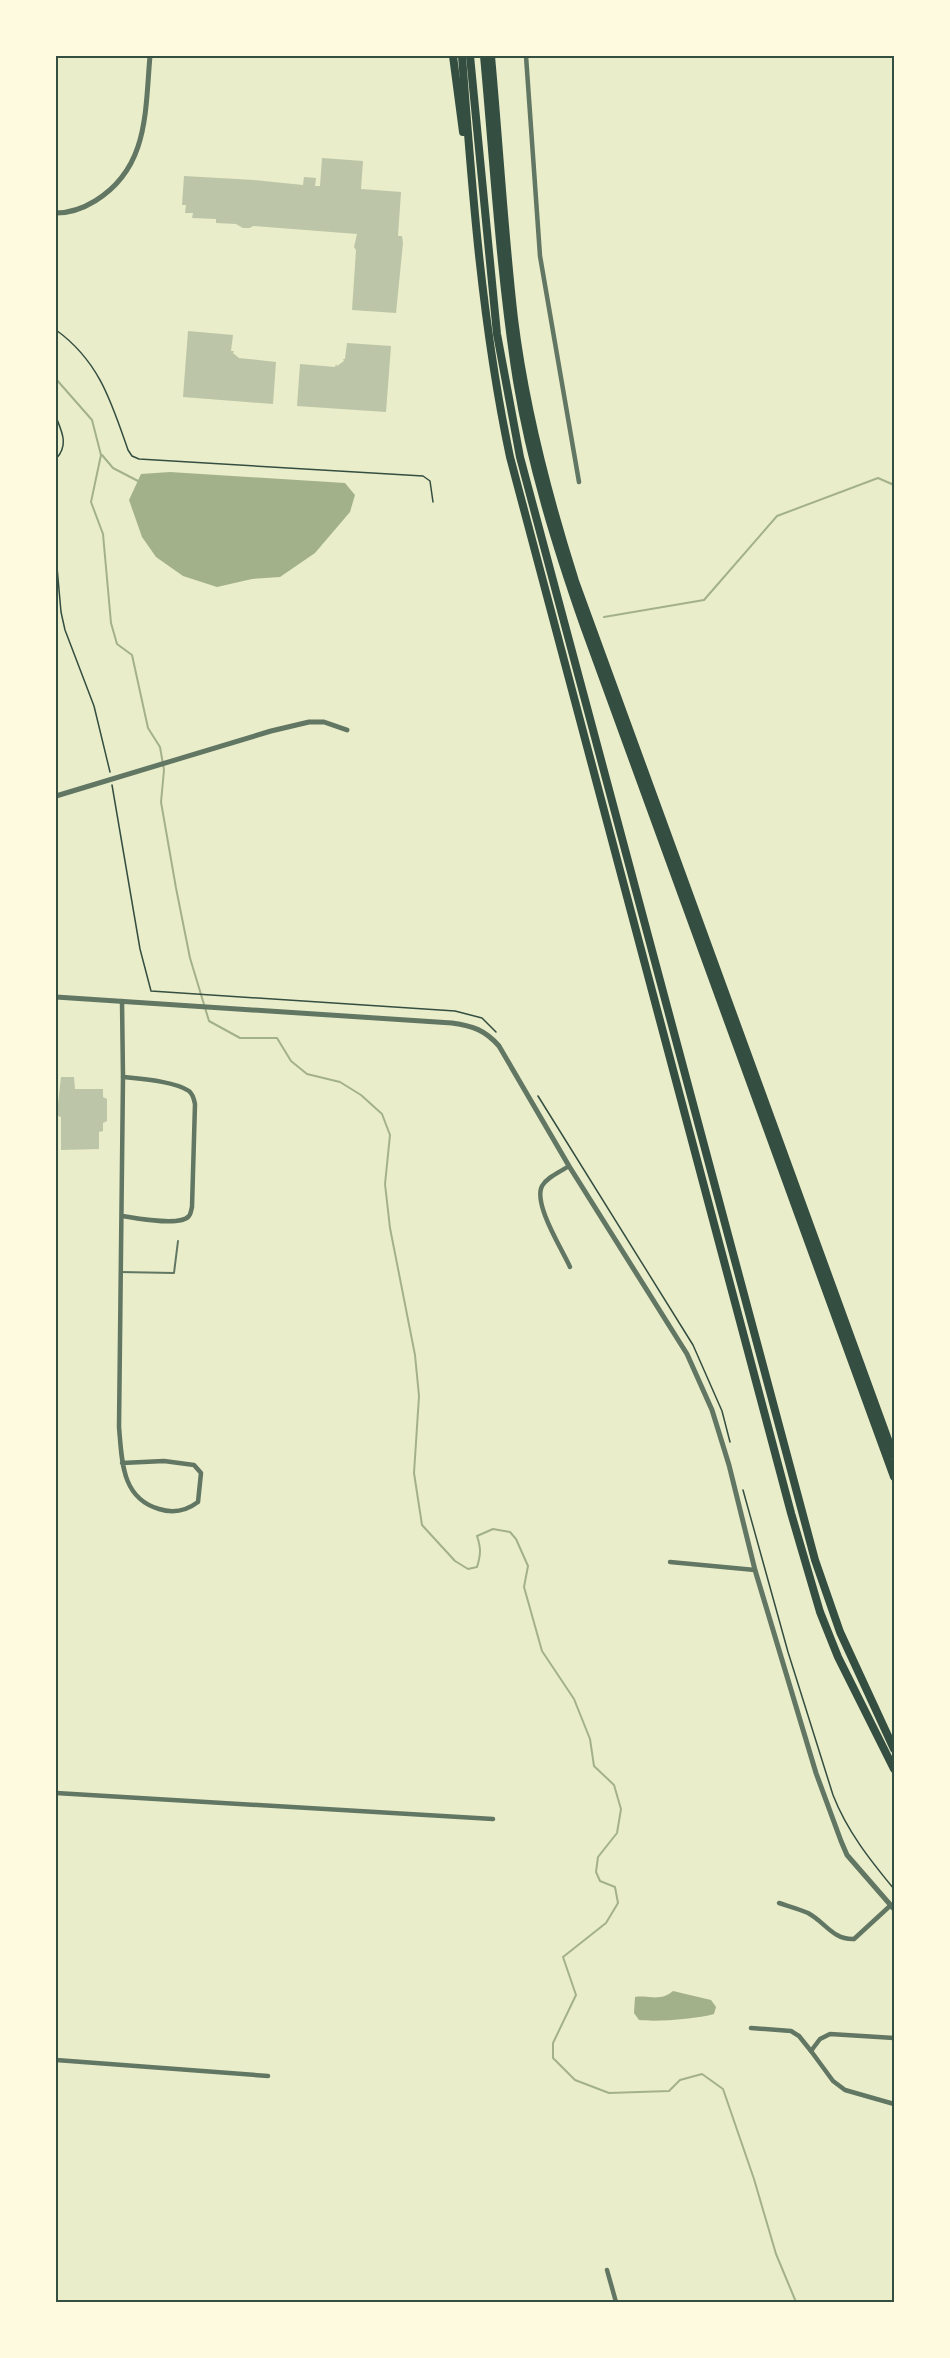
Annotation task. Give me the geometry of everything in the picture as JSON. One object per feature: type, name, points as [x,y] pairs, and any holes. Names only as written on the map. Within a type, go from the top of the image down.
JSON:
[{"type":"highway","points":[[453,56],[478,237]]},
{"type":"highway","points":[[462,56],[492,363],[510,457],[791,1513],[820,1612],[864,1711],[894,1769]]},
{"type":"highway","points":[[470,56],[493,291],[506,391],[520,457],[815,1560],[840,1632],[894,1749]]},
{"type":"highway","points":[[484,56],[505,287],[518,382],[532,452],[557,546],[584,626],[894,1476]]},
{"type":"highway","points":[[491,56],[514,320],[531,419],[554,515],[582,603],[894,1456]]},
{"type":"highway","points":[[608,821],[613,807]]},
{"type":"highway","points":[[791,1513],[805,1523]]},
{"type":"street","points":[[57,213],[73,212],[111,191],[128,170],[142,138],[150,56]]},
{"type":"street","points":[[526,56],[540,256],[579,482]]},
{"type":"street","points":[[56,796],[231,742],[309,722],[324,722],[346,730]]},
{"type":"street","points":[[56,997],[452,1023],[479,1028],[500,1046],[569,1166],[687,1354],[699,1378],[729,1466],[755,1570],[816,1773],[847,1854],[893,1907],[854,1939],[847,1939],[839,1938],[808,1913],[779,1903]]},
{"type":"street","points":[[122,1001],[119,1427],[122,1463],[130,1491],[155,1509],[176,1512],[198,1502],[201,1473],[194,1465],[164,1461],[122,1463]]},
{"type":"street","points":[[122,1216],[181,1221],[189,1216],[192,1207],[195,1104],[188,1090],[154,1080],[123,1077]]},
{"type":"street","points":[[569,1166],[549,1178],[542,1186],[540,1195],[541,1206],[570,1267]]},
{"type":"street","points":[[670,1562],[755,1570]]},
{"type":"street","points":[[56,1793],[493,1819]]},
{"type":"street","points":[[751,2028],[791,2031],[799,2036],[833,2081],[845,2090],[894,2104]]},
{"type":"street","points":[[811,2051],[820,2039],[830,2034],[894,2038]]},
{"type":"street","points":[[56,2060],[268,2076]]},
{"type":"street","points":[[607,2270],[616,2302]]},
{"type":"lane","points":[[120,1272],[174,1273],[178,1241]]},
{"type":"path","points":[[56,330],[84,354],[108,392],[132,456],[150,460],[423,476],[430,481],[433,502]]},
{"type":"path","points":[[56,417],[64,437],[63,448],[56,459]]},
{"type":"path","points":[[56,556],[61,612],[65,630],[94,706],[112,780],[119,835],[129,873],[140,949],[151,991],[455,1011],[482,1018],[500,1037]]},
{"type":"path","points":[[536,1094],[693,1345],[722,1411],[731,1446]]},
{"type":"path","points":[[741,1480],[788,1652],[833,1795],[857,1842],[894,1889]]},
{"type":"shaded area","points":[[170,472],[345,483],[355,495],[350,512],[315,553],[280,577],[252,579],[217,587],[183,576],[156,557],[142,537],[129,500],[141,474]]},
{"type":"shaded area","points":[[673,1991],[711,2000],[716,2007],[714,2014],[687,2019],[647,2021],[639,2020],[634,2013],[635,1997],[659,1997]]},
{"type":"building","points":[[322,158],[363,161],[361,189],[401,192],[398,236],[402,236],[403,243],[396,313],[352,310],[356,250],[354,247],[357,234],[253,226],[243,228],[236,224],[216,223],[216,219],[192,218],[193,213],[185,213],[186,205],[182,205],[184,176],[303,185],[304,177],[316,178],[315,186],[320,186]]},
{"type":"building","points":[[188,331],[233,335],[231,351],[234,351],[233,353],[239,358],[276,362],[273,404],[183,397]]},
{"type":"building","points":[[347,343],[391,346],[386,412],[297,406],[300,364],[335,367],[345,359]]},
{"type":"building","points":[[61,1077],[74,1077],[75,1089],[103,1089],[103,1097],[107,1099],[107,1121],[103,1123],[103,1131],[99,1132],[99,1149],[61,1150],[61,1117],[58,1116],[58,1104]]},
{"type":"waterway","points":[[56,379],[92,420],[101,455],[91,502],[103,534],[111,623],[117,644],[132,655],[148,728],[160,747],[164,770],[161,802],[176,888],[190,958],[209,1021],[240,1038],[277,1038],[291,1061],[307,1074],[340,1082],[361,1095],[382,1114],[390,1135],[385,1184],[390,1228],[415,1355],[419,1396],[414,1473],[422,1525],[455,1561],[468,1569],[477,1567],[480,1551],[477,1536],[493,1529],[510,1532],[516,1539],[528,1566],[524,1587],[542,1651],[574,1699],[590,1739],[594,1766],[614,1785],[621,1809],[617,1833],[598,1857],[596,1872],[600,1881],[615,1887],[618,1903],[606,1923],[563,1957],[576,1995],[553,2043],[553,2058],[575,2080],[609,2093],[669,2091],[680,2080],[702,2074],[723,2089],[754,2179],[776,2254],[796,2302]]},
{"type":"waterway","points":[[102,455],[113,468],[138,481]]},
{"type":"waterway","points":[[604,617],[704,600],[777,516],[878,478],[894,485]]}]
